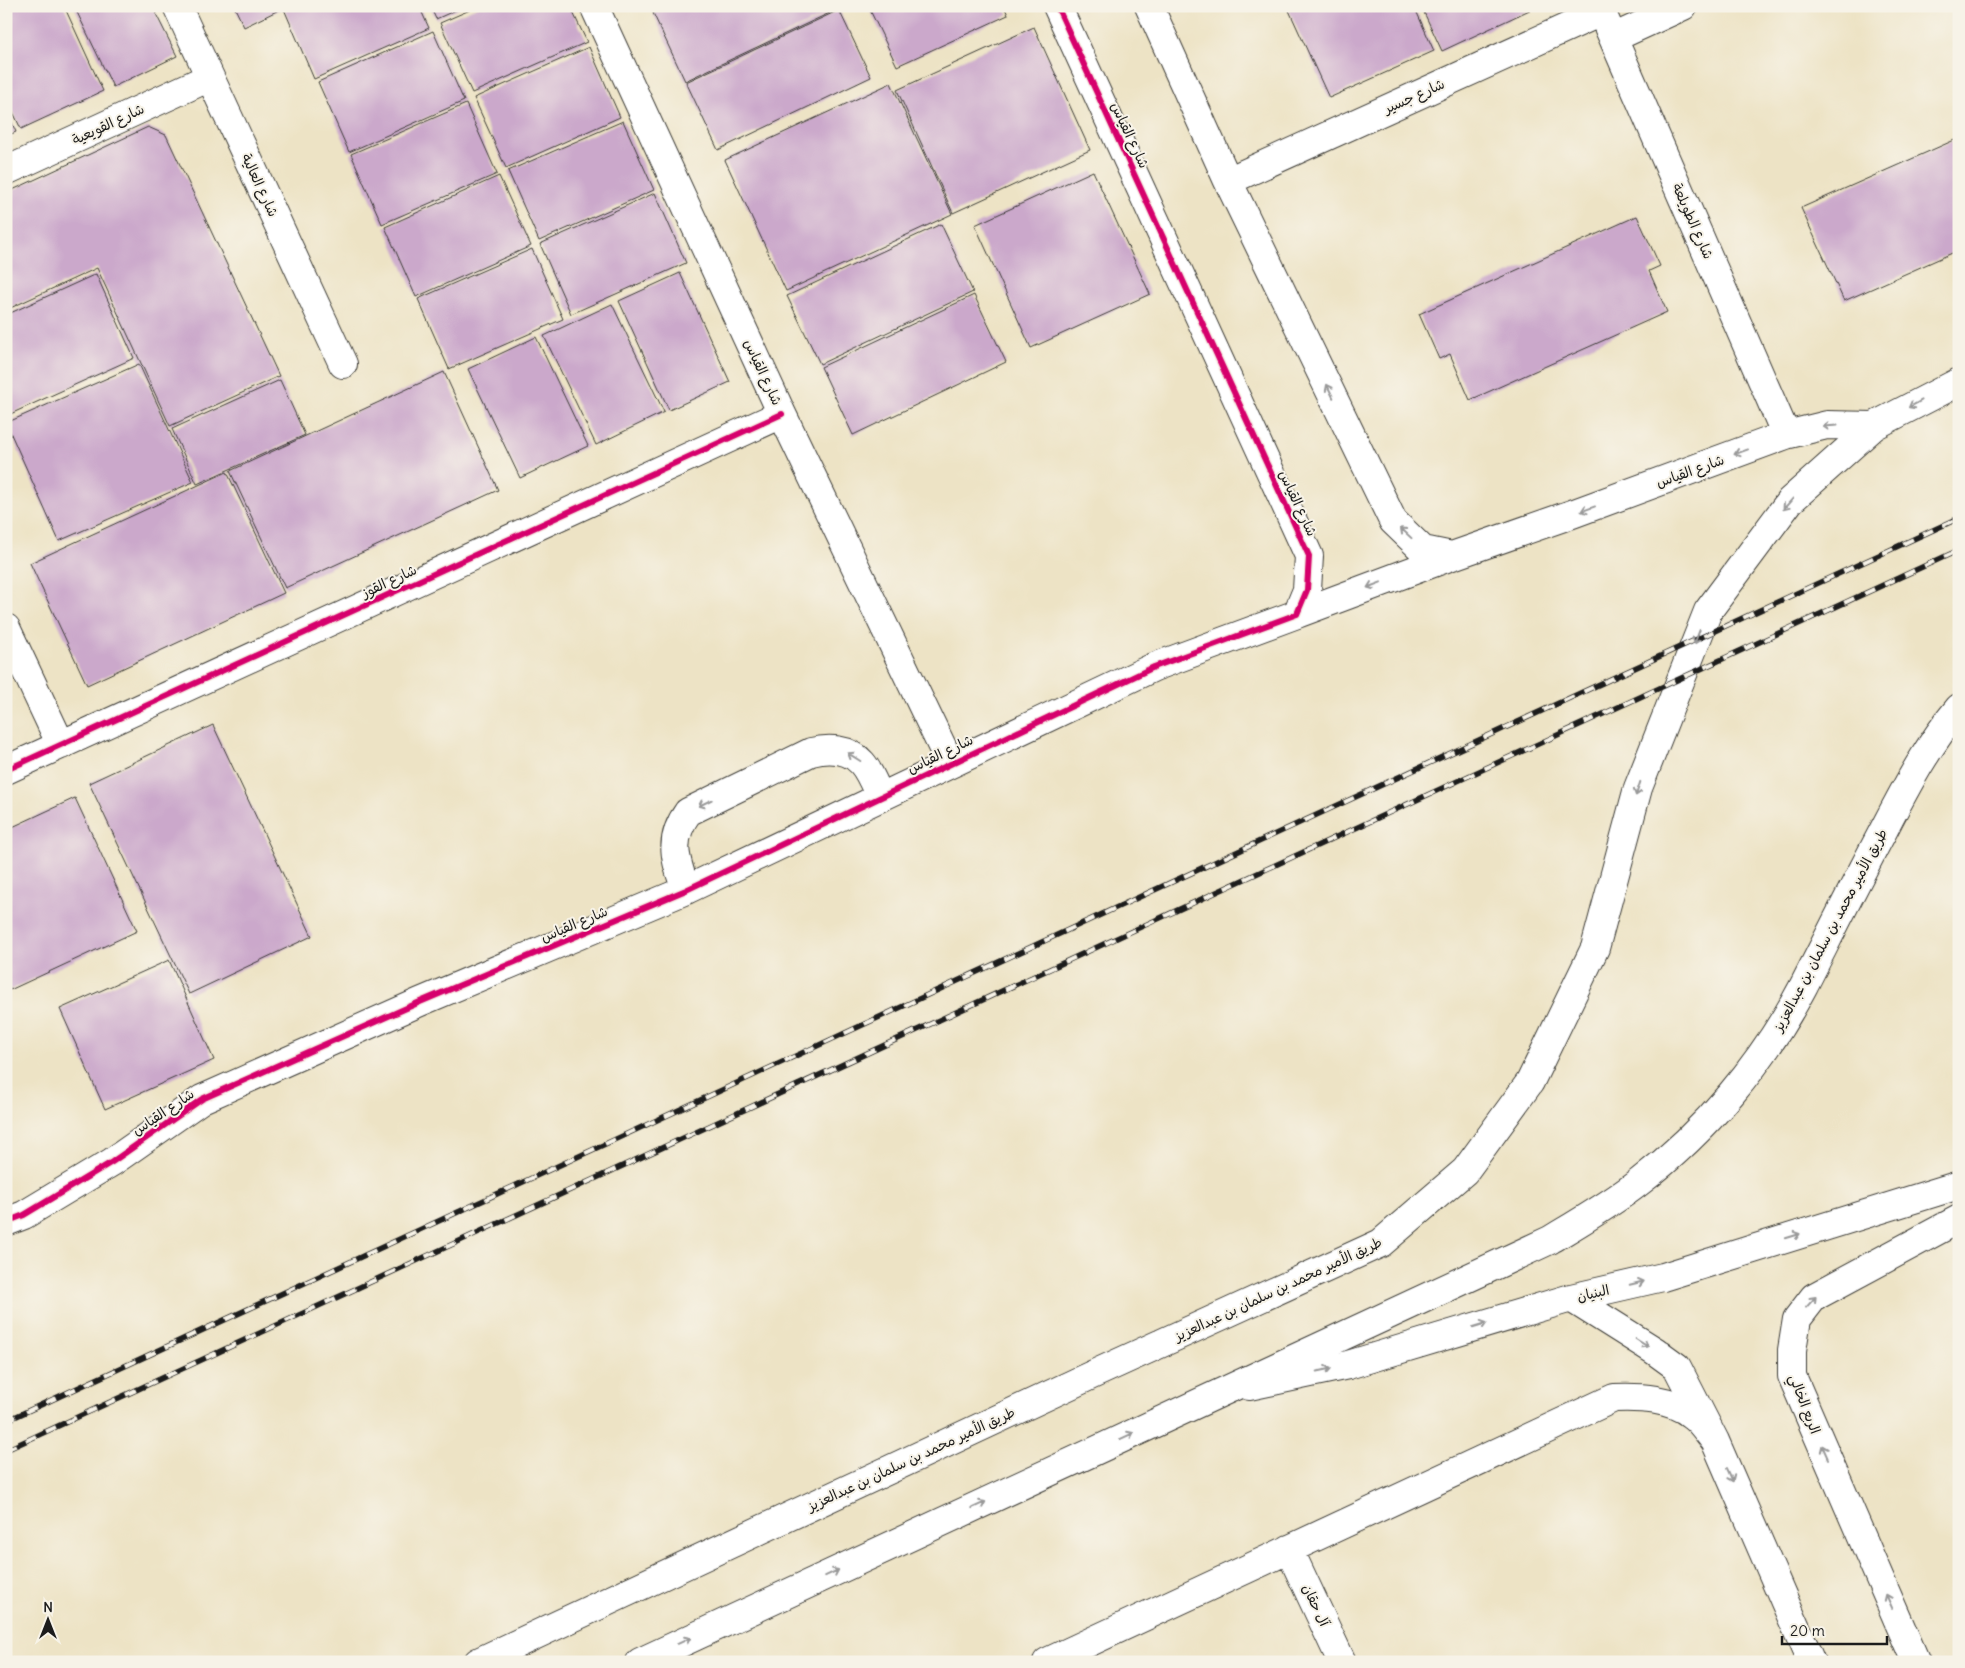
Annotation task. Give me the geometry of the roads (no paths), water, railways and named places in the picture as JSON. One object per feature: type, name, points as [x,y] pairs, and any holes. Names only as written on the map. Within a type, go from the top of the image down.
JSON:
[{"type":"street","name":"شارع العالية","points":[[177,6],[343,364]]},
{"type":"street","name":"شارع القياس","points":[[594,6],[782,414],[950,763]]},
{"type":"street","name":"شارع القياس","points":[[1057,6],[1309,556],[1307,590],[1297,614]]},
{"type":"street","points":[[1149,6],[1228,181],[1393,521],[1424,550],[1452,556]]},
{"type":"street","points":[[1613,38],[1683,6]]},
{"type":"street","name":"شارع جسير","points":[[1228,181],[1600,9]]},
{"type":"street","name":"شارع الطويلعة","points":[[1600,9],[1786,435]]},
{"type":"street","name":"شارع القويعية","points":[[6,171],[210,77]]},
{"type":"street","name":"طريق الأمير محمد بن سلمان بن عبدالعزيز","points":[[478,1662],[1381,1243],[1465,1170],[1530,1082],[1595,948],[1638,788],[1708,611],[1790,501],[1874,426],[1959,382]]},
{"type":"street","name":"شارع القوز","points":[[6,770],[782,414]]},
{"type":"street","name":"شارع القياس","points":[[6,1222],[24,1215],[112,1162],[202,1099],[420,1002],[686,890],[1154,667],[1452,556],[1582,511],[1786,435],[1827,425],[1874,426]]},
{"type":"street","points":[[6,628],[61,745]]},
{"type":"street","name":"طريق الأمير محمد بن سلمان بن عبدالعزيز","points":[[640,1662],[1550,1240],[1595,1213],[1638,1183],[1677,1150],[1713,1113],[1747,1074],[1776,1032],[1802,988],[1917,766],[1959,708]]},
{"type":"street","points":[[686,890],[674,854],[674,841],[678,827],[688,812],[811,752],[833,749],[853,756],[862,763],[880,797]]},
{"type":"street","name":"البنيان","points":[[1225,1391],[1348,1365],[1571,1298],[1663,1276],[1959,1185]]},
{"type":"street","name":"الربع الخالي","points":[[1916,1662],[1792,1376],[1792,1350],[1797,1319],[1814,1297],[1959,1219]]},
{"type":"street","points":[[1571,1298],[1655,1351],[1677,1368],[1715,1442],[1811,1662]]},
{"type":"street","points":[[1047,1662],[1614,1398],[1634,1397],[1675,1405],[1693,1415],[1715,1442]]},
{"type":"street","name":"آل حقان","points":[[1290,1549],[1342,1662]]},
{"type":"railway","points":[[6,1421],[1959,518]]},
{"type":"railway","points":[[6,1450],[1959,550]]}]
